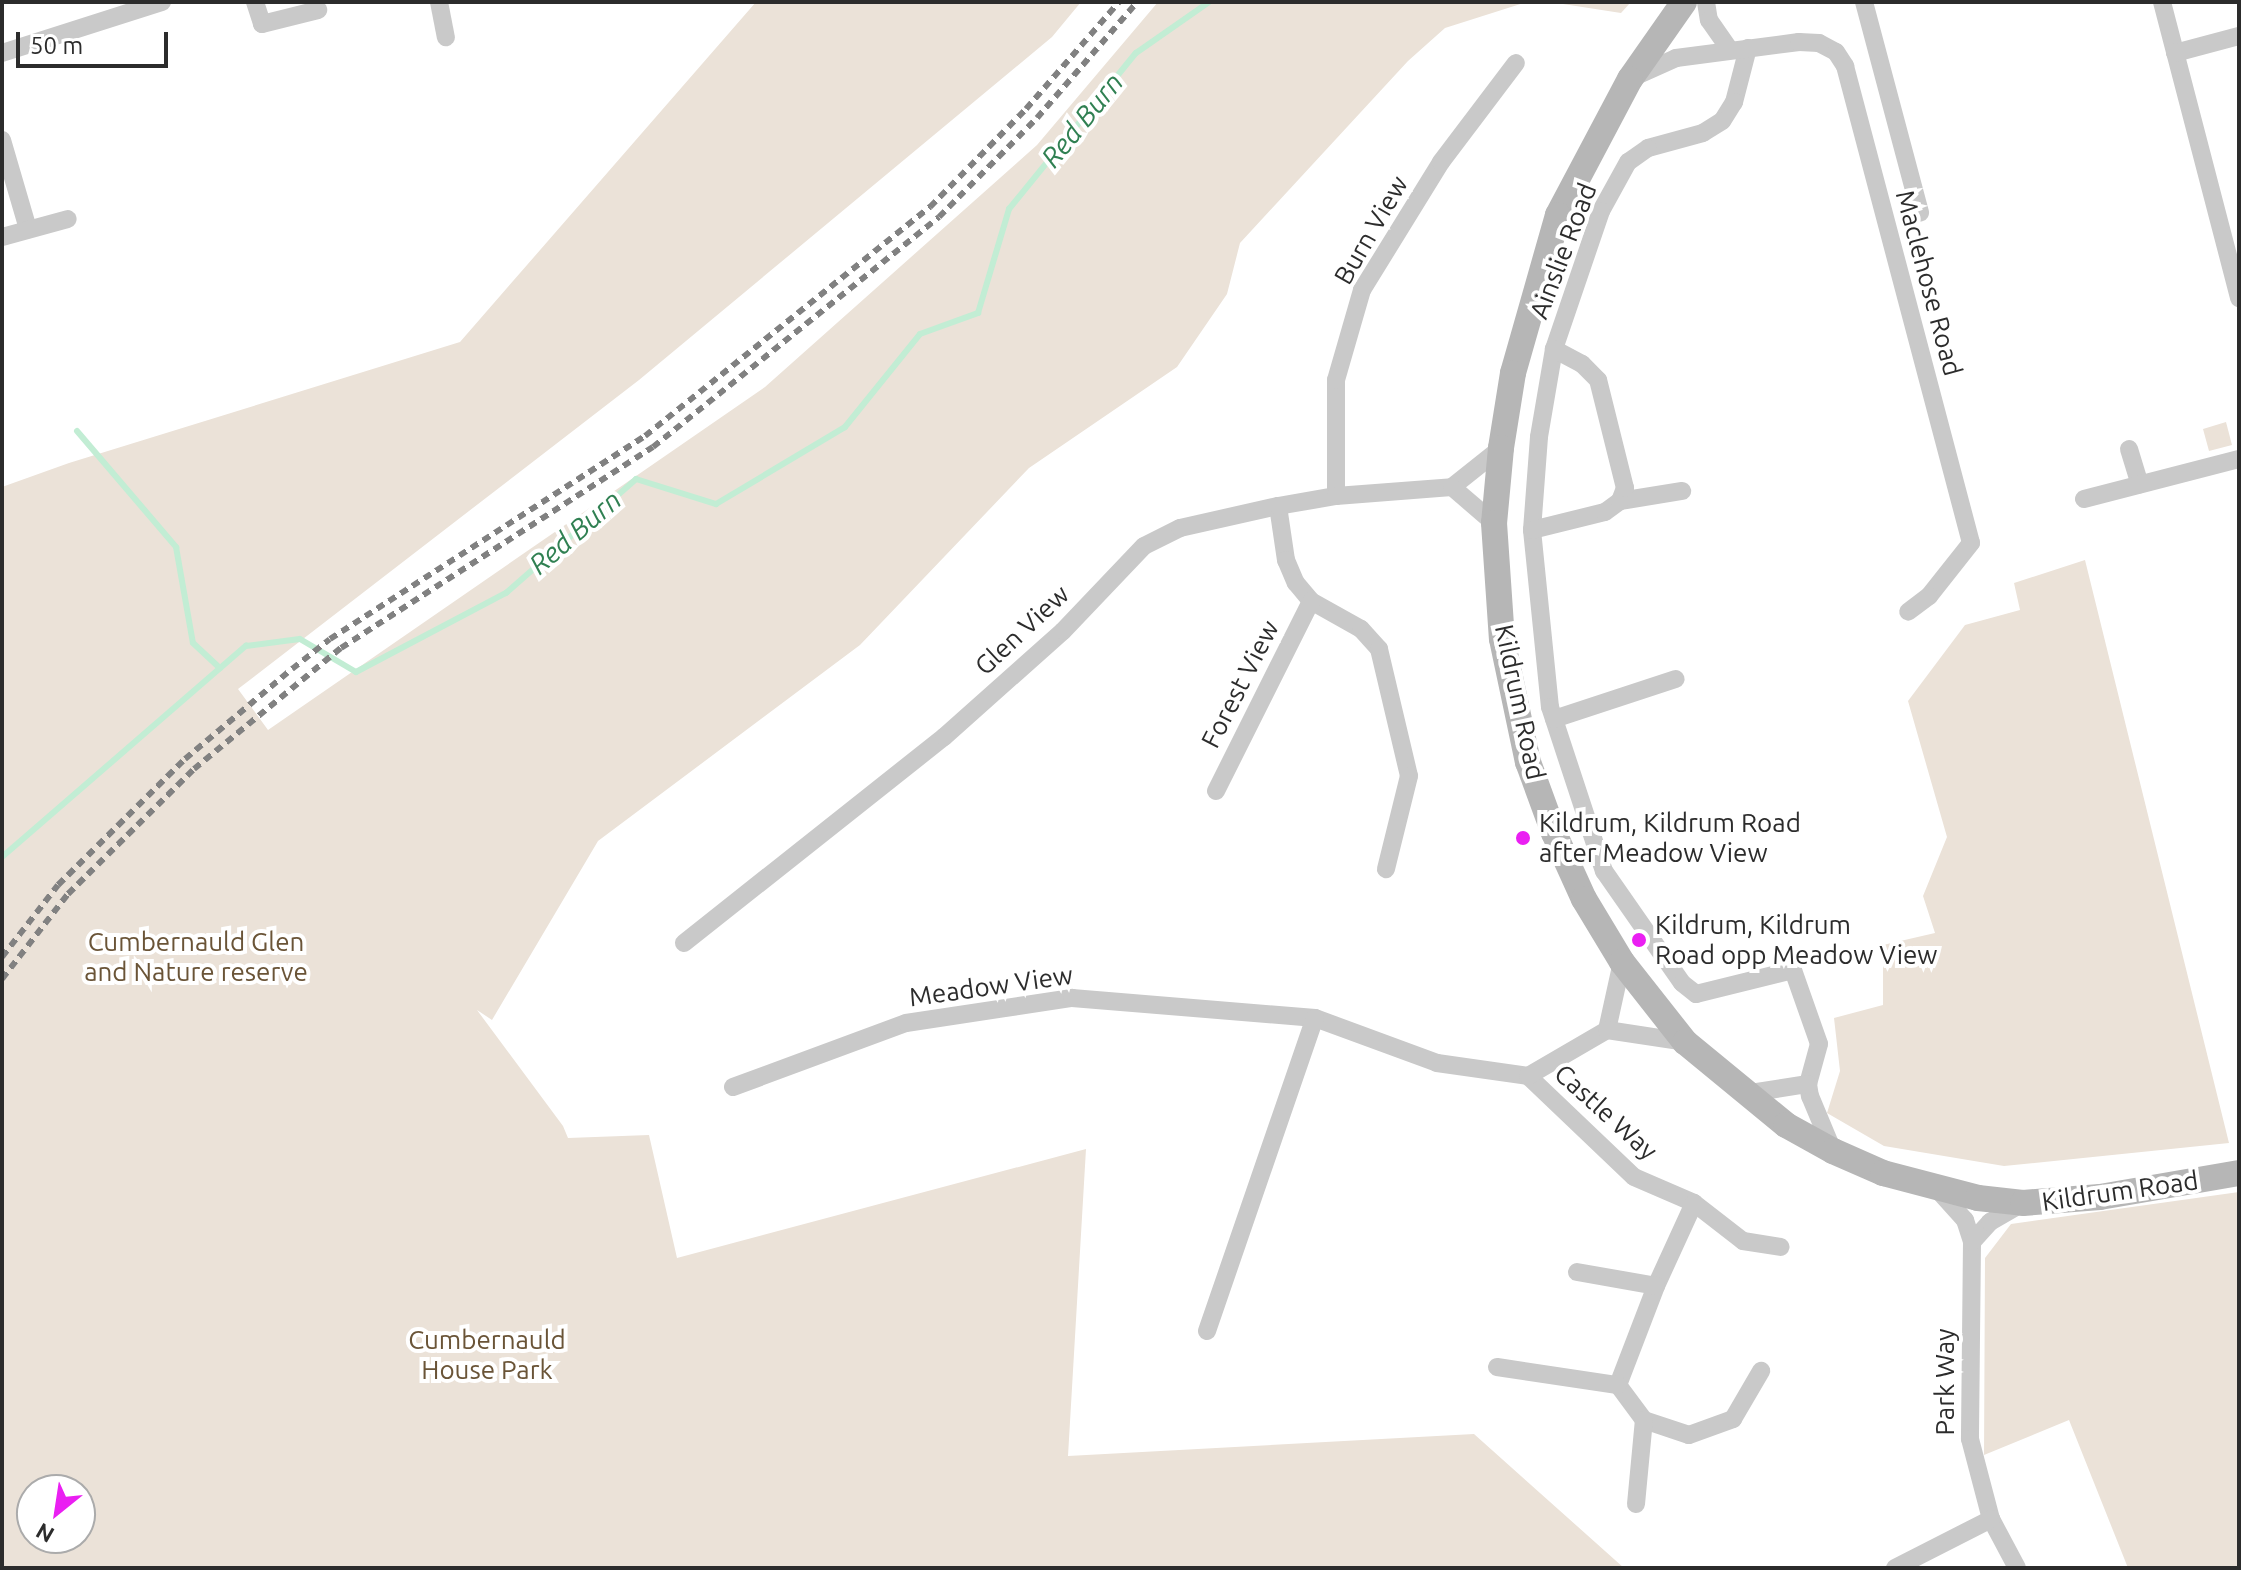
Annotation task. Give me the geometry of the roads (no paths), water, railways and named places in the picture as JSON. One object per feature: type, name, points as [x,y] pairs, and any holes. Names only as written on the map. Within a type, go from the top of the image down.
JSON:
[{"type":"street","points":[[2,53],[162,2]]},
{"type":"street","points":[[255,2],[262,24],[318,10]]},
{"type":"street","points":[[439,2],[446,37]]},
{"type":"street","name":"Kildrum Road","points":[[1684,2],[1630,79],[1558,215],[1513,373],[1501,448],[1494,523],[1502,639],[1528,762],[1554,833],[1584,899],[1622,962],[1685,1042],[1744,1094],[1786,1125],[1833,1151],[1883,1173],[1937,1189],[2023,1203],[2146,1191],[2239,1173]]},
{"type":"street","points":[[1706,2],[1709,20],[1739,49]]},
{"type":"street","points":[[1864,2],[1920,213]]},
{"type":"street","points":[[2162,2],[2239,298]]},
{"type":"street","points":[[2175,53],[2239,36]]},
{"type":"street","name":"Maclehose Road","points":[[1630,79],[1676,58],[1819,43],[1836,52],[1845,66],[1971,543],[1929,596],[1908,612]]},
{"type":"street","name":"Ainslie Road","points":[[1739,49],[1734,102],[1722,121],[1703,133],[1648,148],[1628,162],[1601,211],[1554,349],[1539,437],[1532,530],[1543,649],[1554,719],[1604,871],[1682,983],[1696,994],[1793,970],[1819,1044],[1808,1084]]},
{"type":"street","name":"Burn View","points":[[1336,496],[1336,380],[1362,290],[1441,162],[1516,63]]},
{"type":"street","points":[[1861,127],[1894,116]]},
{"type":"street","points":[[2,140],[28,229]]},
{"type":"street","points":[[2,237],[68,219]]},
{"type":"street","name":"Ainslie Road","points":[[1554,349],[1582,364],[1598,380],[1625,488],[1620,501]]},
{"type":"street","points":[[1494,523],[1452,487],[1501,448]]},
{"type":"street","points":[[2129,449],[2140,484]]},
{"type":"street","points":[[2084,499],[2239,459]]},
{"type":"street","name":"Glen View","points":[[684,943],[944,737],[1063,631],[1144,546],[1180,528],[1278,506],[1336,496],[1452,487]]},
{"type":"street","points":[[1532,530],[1605,512],[1620,501],[1682,491]]},
{"type":"street","name":"Forest View","points":[[1278,506],[1286,560],[1296,583],[1311,601],[1361,629],[1379,649],[1409,776],[1386,869]]},
{"type":"street","name":"Forest View","points":[[1216,791],[1311,601]]},
{"type":"street","points":[[1554,719],[1676,679]]},
{"type":"street","points":[[1607,1030],[1622,962]]},
{"type":"street","name":"Meadow View","points":[[733,1087],[906,1023],[1072,998],[1315,1018],[1437,1063],[1528,1076]]},
{"type":"street","points":[[1207,1331],[1315,1018]]},
{"type":"street","points":[[1528,1076],[1607,1030],[1685,1042]]},
{"type":"street","name":"Castle Way","points":[[1528,1076],[1634,1177],[1694,1203],[1743,1241],[1781,1247]]},
{"type":"street","points":[[1744,1094],[1808,1084],[1833,1151]]},
{"type":"street","name":"Park Way","points":[[1937,1189],[1965,1220],[1972,1242],[1970,1439],[1991,1519],[2017,1568]]},
{"type":"street","points":[[1618,1385],[1656,1286],[1694,1203]]},
{"type":"street","points":[[1972,1242],[1990,1222],[2023,1203]]},
{"type":"street","points":[[1577,1272],[1656,1286]]},
{"type":"street","points":[[1497,1367],[1618,1385],[1644,1420],[1689,1435],[1733,1419],[1761,1371]]},
{"type":"street","points":[[1636,1504],[1644,1420]]},
{"type":"street","points":[[1895,1568],[1991,1519]]},
{"type":"waterway","name":"Red Burn","points":[[2,857],[246,646],[300,639],[356,672],[506,593],[636,479],[716,504],[845,427],[920,334],[978,313],[1009,209],[1136,53],[1209,2]]},
{"type":"waterway","points":[[77,431],[176,547],[193,643],[220,668]]},
{"type":"railway","points":[[2,957],[58,885],[185,759],[292,669],[330,639],[645,436],[930,207],[1026,109],[1119,2]]},
{"type":"railway","points":[[2,979],[68,894],[194,769],[341,648],[653,447],[939,217],[1037,118],[1137,2]]},
{"type":"place","name":"Kildrum, Kildrum Road after Meadow View","points":[[1523,838]]},
{"type":"place","name":"Kildrum, Kildrum Road opp Meadow View","points":[[1639,940]]},
{"type":"park label","name":"Cumbernauld Glen and Nature reserve","points":[[196,957]]},
{"type":"park label","name":"Cumbernauld House Park","points":[[487,1355]]}]
